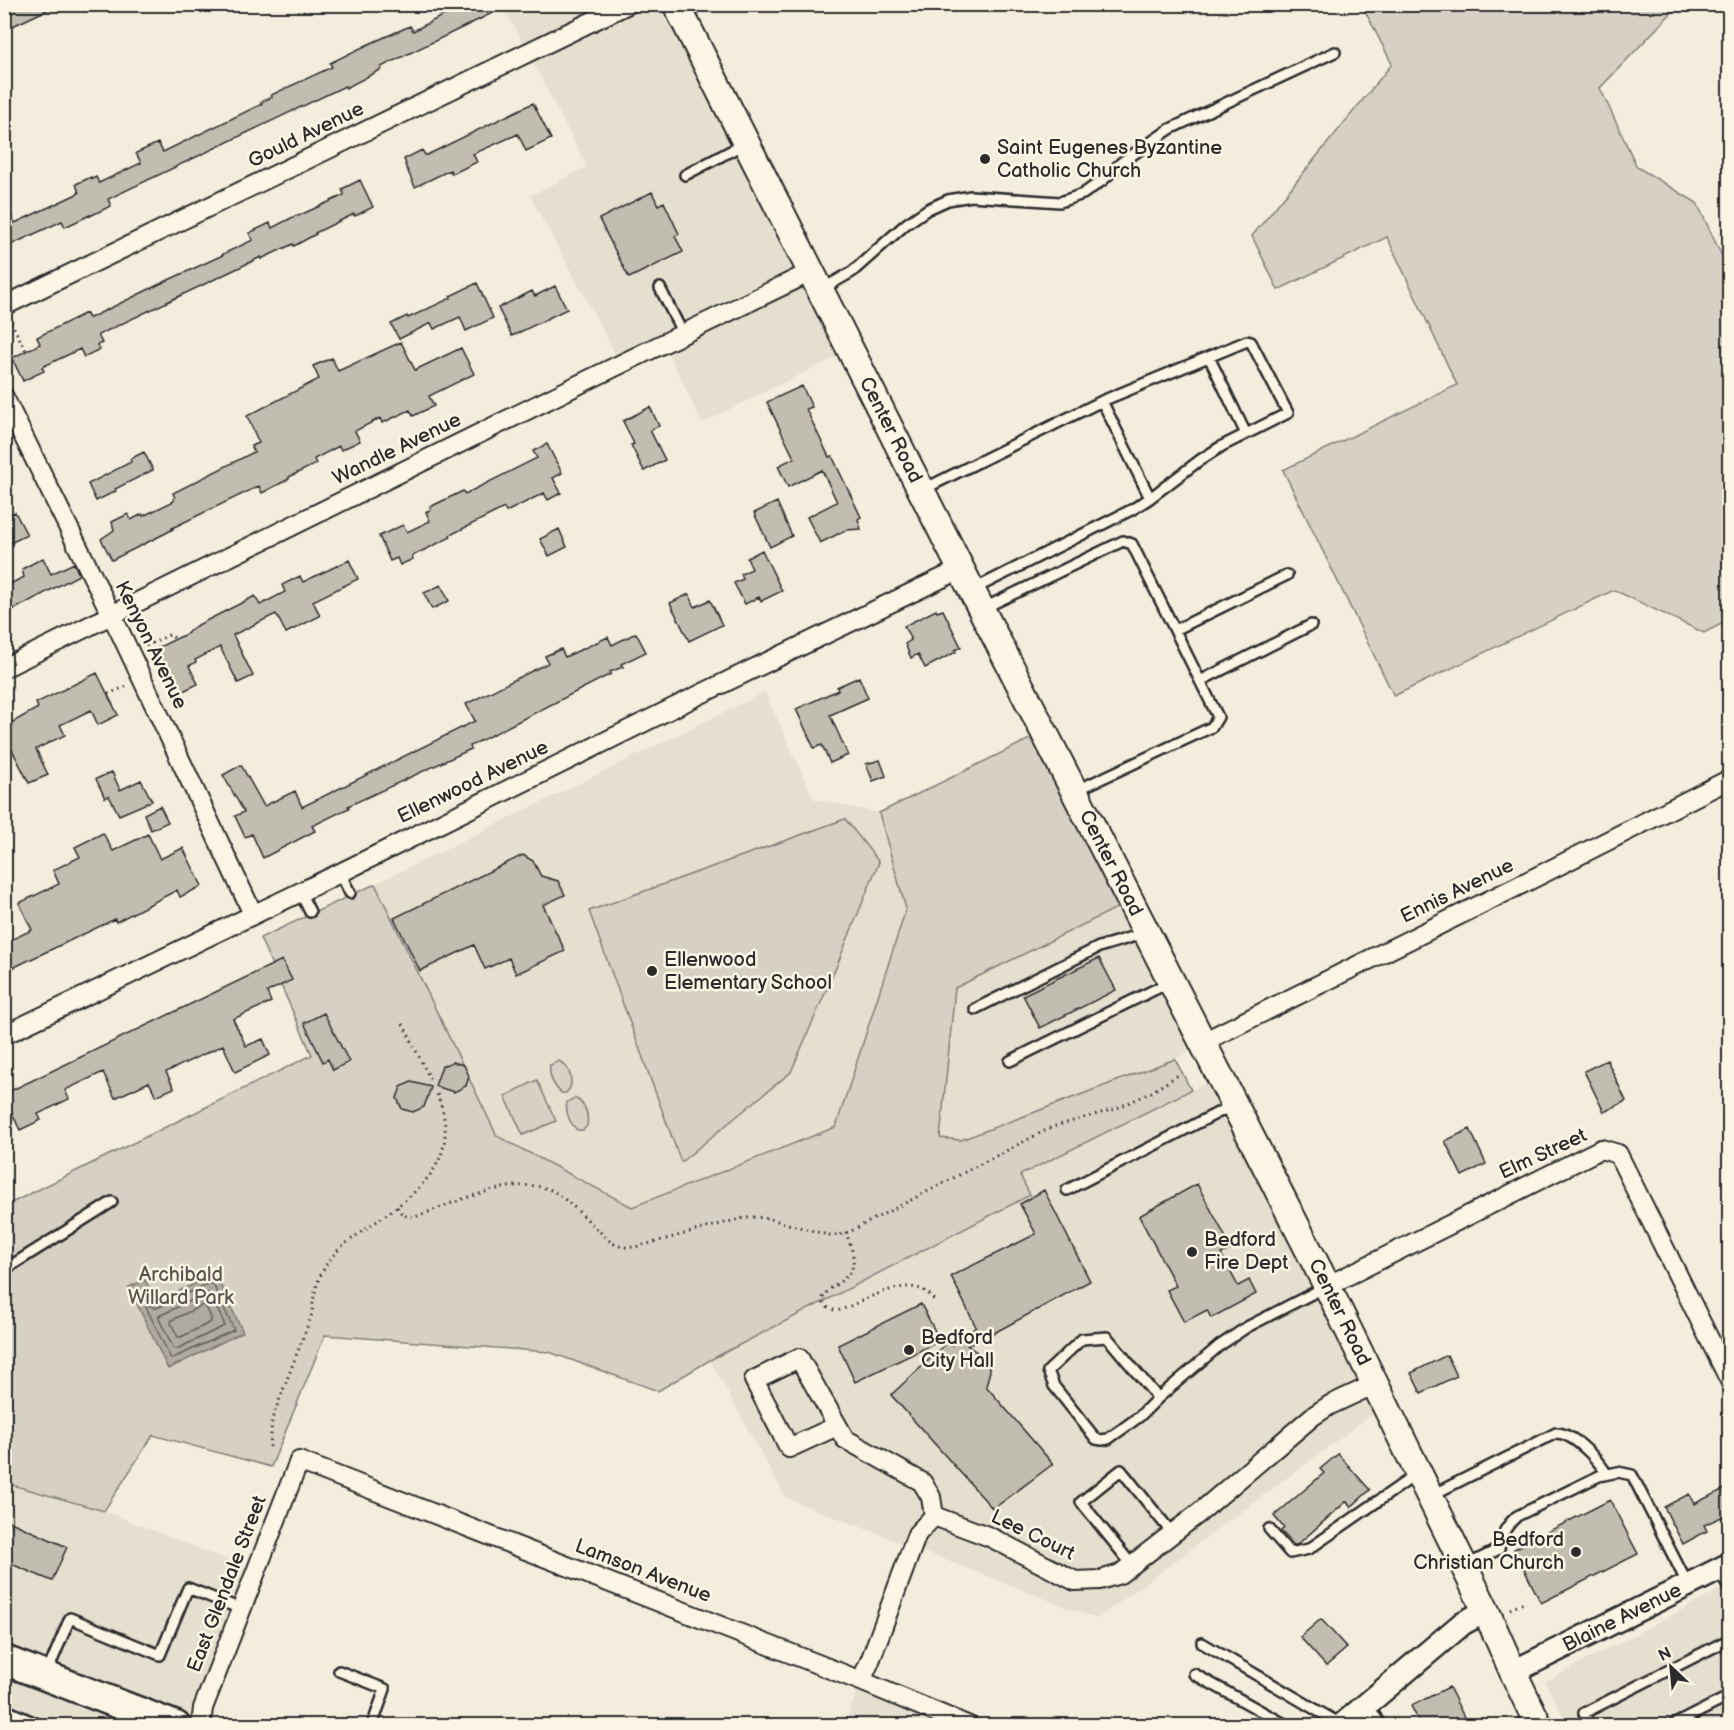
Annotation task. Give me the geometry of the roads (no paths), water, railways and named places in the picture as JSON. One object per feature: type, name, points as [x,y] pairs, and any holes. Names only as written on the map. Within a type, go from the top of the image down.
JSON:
[{"type":"main road","name":"Center Road","points":[[676,4],[1327,1286],[1464,1567],[1497,1611],[1513,1672],[1539,1725]]},
{"type":"main road","points":[[4,1660],[176,1725]]},
{"type":"street","name":"Gould Avenue","points":[[8,314],[628,4]]},
{"type":"street","name":"Wandle Avenue","points":[[4,668],[683,334],[816,281]]},
{"type":"street","name":"Kenyon Avenue","points":[[4,397],[111,615],[253,914]]},
{"type":"street","name":"Ellenwood Avenue","points":[[4,1035],[340,873],[693,698],[972,590]]},
{"type":"street","name":"Ennis Avenue","points":[[1203,1042],[1730,779]]},
{"type":"street","name":"Elm Street","points":[[1327,1286],[1601,1149],[1618,1154],[1730,1381]]},
{"type":"street","points":[[837,1426],[789,1448],[754,1380],[799,1358],[845,1439],[922,1482],[931,1497],[934,1516],[917,1534],[861,1681]]},
{"type":"street","name":"Lee Court","points":[[934,1516],[990,1537],[1075,1581],[1100,1580],[1120,1574],[1132,1565],[1199,1513],[1313,1416],[1330,1405],[1375,1384]]},
{"type":"street","name":"East Glendale Street","points":[[201,1725],[203,1708],[299,1461]]},
{"type":"street","name":"Lamson Avenue","points":[[299,1461],[969,1725]]},
{"type":"street","name":"Blaine Avenue","points":[[1513,1672],[1724,1567]]},
{"type":"street","points":[[1342,1725],[1463,1623],[1497,1611]]},
{"type":"lane","points":[[816,281],[852,272],[906,224],[928,208],[948,200],[971,196],[1060,202],[1083,194],[1103,180],[1122,162],[1170,129],[1335,52]]},
{"type":"lane","points":[[685,175],[746,143]]},
{"type":"lane","points":[[660,288],[683,334]]},
{"type":"lane","points":[[922,491],[1102,401],[1247,341],[1251,342],[1288,413],[1222,446],[1133,509],[972,590]]},
{"type":"lane","points":[[1209,357],[1246,434]]},
{"type":"lane","points":[[1102,401],[1150,498]]},
{"type":"lane","points":[[972,590],[1123,541],[1132,544],[1218,717],[1212,727],[1075,791]]},
{"type":"lane","points":[[1175,630],[1287,575]]},
{"type":"lane","points":[[1200,681],[1311,625]]},
{"type":"lane","points":[[340,873],[350,893]]},
{"type":"lane","points":[[300,892],[310,912]]},
{"type":"lane","points":[[975,1009],[1099,947],[1147,933]]},
{"type":"lane","points":[[1010,1061],[1172,981]]},
{"type":"lane","points":[[1066,1190],[1235,1104]]},
{"type":"lane","points":[[4,1270],[112,1202]]},
{"type":"lane","points":[[1158,1398],[1107,1337],[1082,1340],[1048,1371],[1054,1386],[1096,1439],[1102,1440],[1140,1416],[1219,1346],[1247,1328],[1327,1286]]},
{"type":"lane","points":[[1430,1496],[1556,1433],[1563,1433],[1571,1437],[1599,1463],[1607,1474]]},
{"type":"lane","points":[[1132,1565],[1081,1502],[1121,1470],[1172,1533]]},
{"type":"lane","points":[[1464,1567],[1499,1550],[1501,1537],[1507,1525],[1517,1516],[1599,1476],[1618,1472],[1632,1476],[1688,1585]]},
{"type":"lane","points":[[1269,1529],[1290,1553],[1309,1549],[1419,1473]]},
{"type":"lane","points":[[1724,1567],[1730,1590]]},
{"type":"lane","points":[[46,1676],[70,1618],[160,1655],[188,1588],[241,1609]]},
{"type":"lane","points":[[1590,1725],[1584,1713],[1730,1639]]},
{"type":"lane","points":[[1202,1643],[1342,1725]]},
{"type":"lane","points":[[339,1671],[385,1689],[372,1725]]},
{"type":"lane","points":[[1194,1674],[1288,1725]]},
{"type":"lane","points":[[1671,1725],[1730,1696]]},
{"type":"lane","points":[[1368,1704],[1381,1725]]},
{"type":"lane","points":[[4,1709],[42,1725]]},
{"type":"water","points":[[215,1274],[243,1332],[168,1369],[129,1287],[145,1280],[156,1302]]},
{"type":"place","name":"Saint Eugenes Byzantine Catholic Church","points":[[985,159]]},
{"type":"place","name":"Ellenwood Elementary School","points":[[652,971]]},
{"type":"place","name":"Bedford Fire Dept","points":[[1192,1252]]},
{"type":"place","name":"Bedford City Hall","points":[[909,1350]]},
{"type":"place","name":"Bedford Christian Church","points":[[1576,1552]]},
{"type":"park label","name":"Archibald Willard Park","points":[[181,1286]]}]
